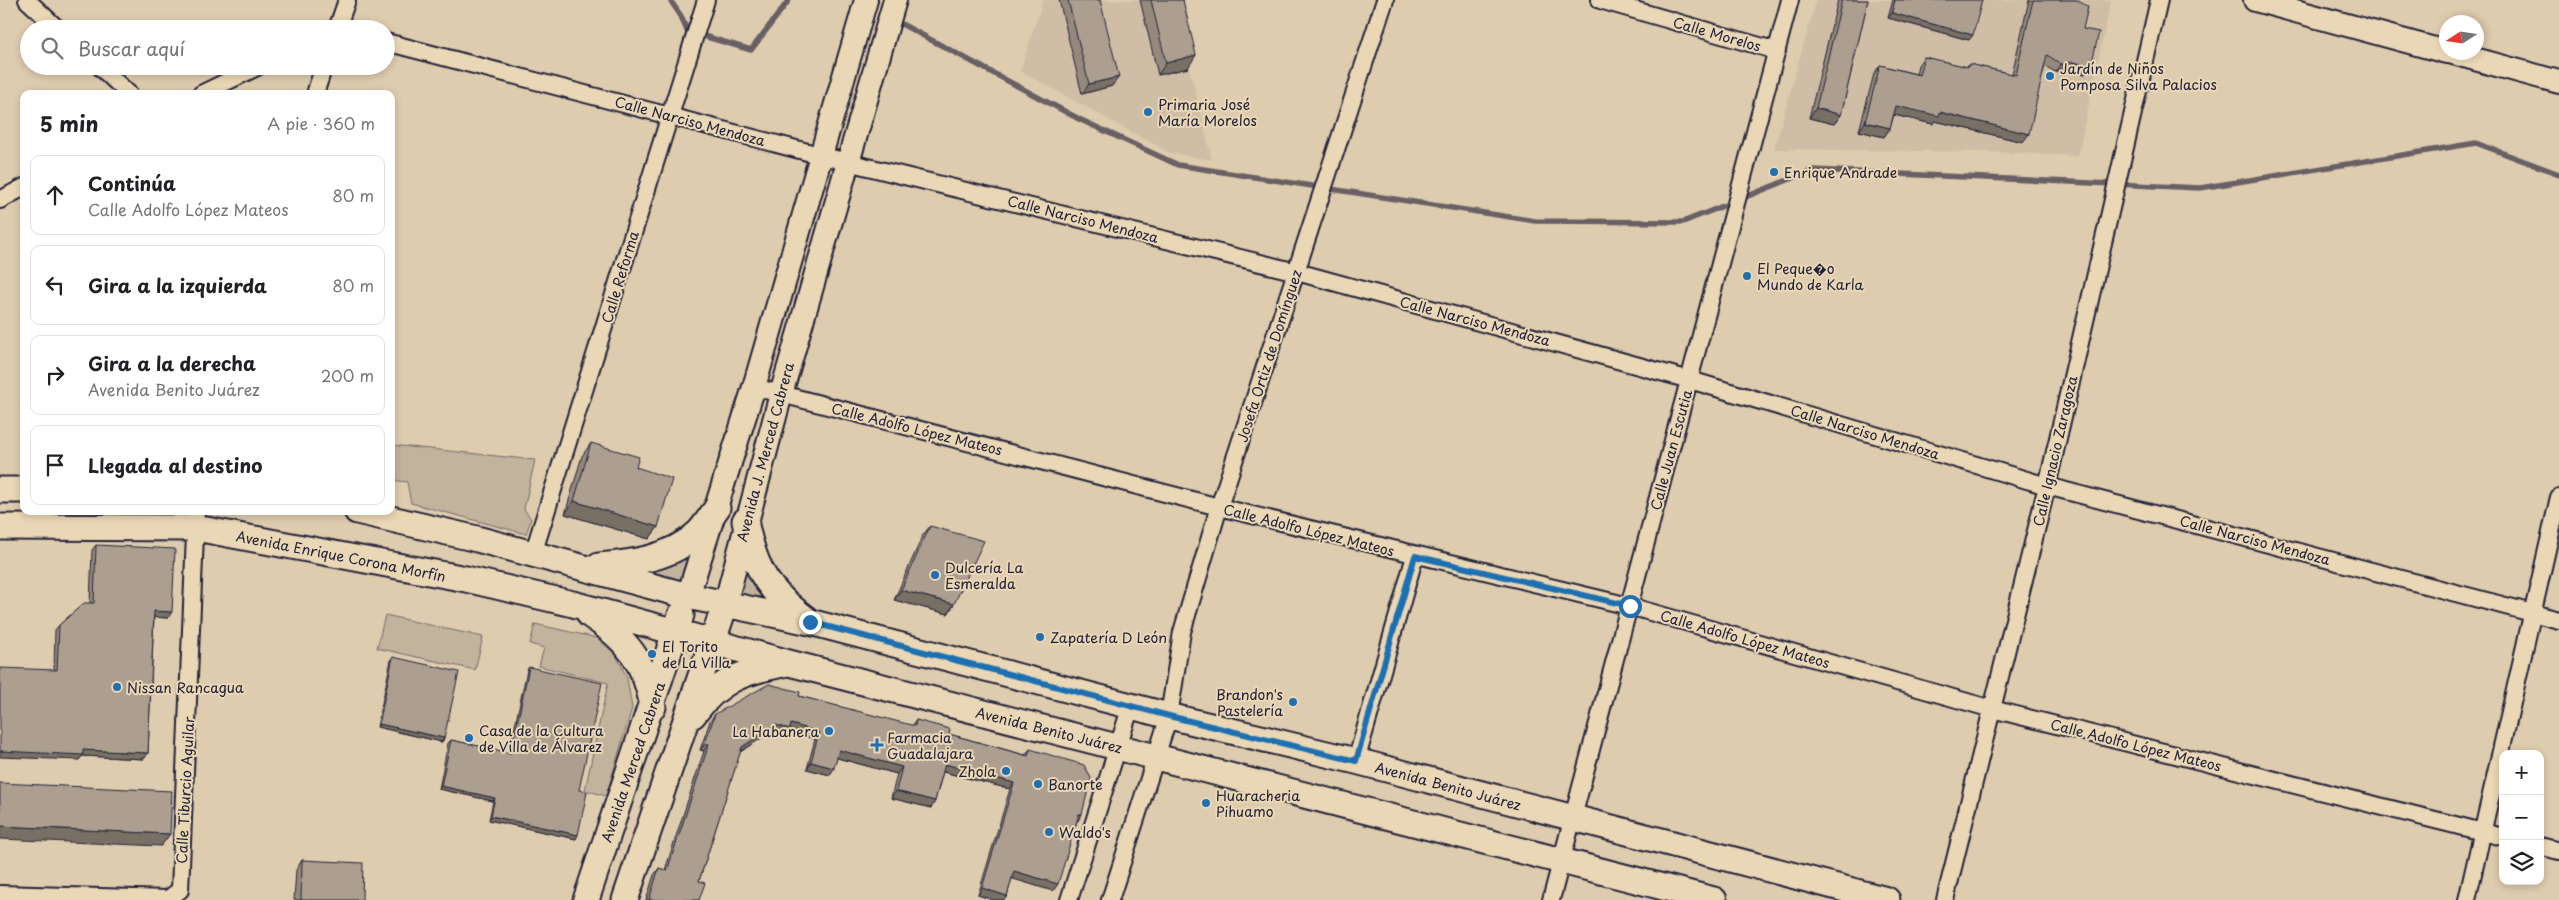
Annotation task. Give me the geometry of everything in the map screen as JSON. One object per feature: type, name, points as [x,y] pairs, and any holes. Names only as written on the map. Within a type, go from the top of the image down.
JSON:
[{"type":"main road","points":[[2255,0],[2439,50]]},
{"type":"main road","points":[[863,7],[892,11]]},
{"type":"main road","name":"Avenida J. Merced Cabrera","points":[[688,596],[754,387],[863,7]]},
{"type":"main road","name":"Avenida J. Merced Cabrera","points":[[625,900],[686,725],[725,605],[745,521],[780,394],[892,11]]},
{"type":"main road","points":[[2478,60],[2559,82]]},
{"type":"main road","points":[[0,490],[20,490]]},
{"type":"main road","points":[[580,567],[636,563],[667,552],[698,533],[717,508]]},
{"type":"main road","points":[[373,515],[533,554],[688,596]]},
{"type":"main road","name":"Avenida Enrique Corona Morfín","points":[[0,526],[196,520],[466,579],[676,631]]},
{"type":"main road","points":[[745,521],[751,549],[764,579],[784,602],[810,622]]},
{"type":"main road","name":"Avenida Benito Juárez","points":[[688,596],[810,622],[1169,716],[1356,761],[1887,900]]},
{"type":"main road","name":"Avenida Merced Cabrera","points":[[586,900],[688,596]]},
{"type":"main road","points":[[573,604],[617,632],[636,655],[649,686],[652,707]]},
{"type":"main road","name":"Avenida Benito Juárez","points":[[676,631],[788,663],[1714,900]]},
{"type":"main road","points":[[686,725],[701,704],[719,686],[748,671],[788,663]]},
{"type":"street","points":[[27,0],[48,20]]},
{"type":"street","points":[[340,20],[347,0]]},
{"type":"street","name":"Calle Reforma","points":[[533,554],[706,0]]},
{"type":"street","name":"Josefa Ortiz de Domínguez","points":[[1110,900],[1169,716],[1182,632],[1219,507],[1385,0]]},
{"type":"street","name":"Calle Morelos","points":[[1600,0],[1777,51]]},
{"type":"street","name":"Calle Juan Escutia","points":[[1551,900],[1790,0]]},
{"type":"street","name":"Calle Ignacio Zaragoza","points":[[1946,900],[2047,486],[2159,0]]},
{"type":"street","name":"Calle Narciso Mendoza","points":[[395,44],[819,155],[1297,272],[1690,380],[2047,486],[2559,620]]},
{"type":"street","points":[[109,75],[125,90]]},
{"type":"street","points":[[209,90],[240,75]]},
{"type":"street","points":[[316,90],[321,75]]},
{"type":"street","points":[[0,200],[20,189]]},
{"type":"street","name":"Calle Adolfo López Mateos","points":[[754,387],[1219,507],[1415,556],[1630,606],[1992,709],[2499,836]]},
{"type":"street","points":[[2467,900],[2559,496]]},
{"type":"street","name":"Calle Tiburcio Aguilar","points":[[0,894],[168,899],[180,890],[196,520]]},
{"type":"street","points":[[1356,761],[1415,556]]},
{"type":"street","points":[[1069,900],[1131,706]]},
{"type":"street","points":[[2544,847],[2559,851]]},
{"type":"shaded area","name":"Primaria José María Morelos","points":[[1043,0],[1173,0],[1212,160],[1170,153],[1020,71]]},
{"type":"shaded area","points":[[1816,0],[2111,0],[2078,156],[1987,152],[1774,149]]},
{"type":"shaded area","points":[[395,445],[535,460],[524,509],[531,519],[526,534],[411,503],[407,482],[395,480]]},
{"type":"shaded area","points":[[697,545],[685,583],[640,572]]},
{"type":"shaded area","points":[[745,554],[777,605],[733,594]]},
{"type":"shaded area","points":[[385,615],[483,637],[475,670],[377,648]]},
{"type":"shaded area","points":[[535,624],[597,638],[616,655],[627,678],[632,708],[606,796],[585,790],[608,683],[539,666],[544,648],[530,644]]},
{"type":"building","points":[[1068,0],[1100,0],[1119,77],[1089,84]]},
{"type":"building","points":[[1151,0],[1183,0],[1196,55],[1166,63]]},
{"type":"building","points":[[1842,0],[1868,0],[1841,115],[1816,108]]},
{"type":"building","points":[[1895,0],[1982,0],[1973,35],[1892,13]]},
{"type":"building","points":[[2033,0],[2077,0],[2088,7],[2083,29],[2099,32],[2091,66],[2073,62],[2061,64],[2047,55],[2029,134],[1940,112],[1939,116],[1896,106],[1890,128],[1865,122],[1880,65],[1919,75],[1924,57],[1968,67],[1969,64],[2016,75]]},
{"type":"building","points":[[591,443],[639,457],[636,467],[672,479],[658,527],[574,501]]},
{"type":"building","name":"Dulcería La Esmeralda","points":[[930,526],[984,541],[954,604],[901,590]]},
{"type":"building","points":[[96,545],[175,549],[172,612],[154,611],[148,753],[83,750],[83,755],[0,751],[0,668],[57,670],[59,625],[84,603],[94,603]]},
{"type":"building","points":[[393,657],[459,672],[444,738],[379,724]]},
{"type":"building","points":[[529,667],[602,683],[579,790],[587,792],[578,835],[491,816],[495,798],[441,786],[451,740],[511,753]]},
{"type":"building","points":[[769,684],[800,692],[799,696],[915,726],[916,720],[950,729],[949,734],[1028,756],[1030,749],[1084,765],[1091,778],[1082,814],[1079,814],[1058,884],[1014,871],[1007,896],[982,888],[1014,783],[945,764],[935,801],[896,791],[902,767],[839,750],[834,768],[811,762],[819,732],[791,724],[790,729],[776,725],[742,747],[699,881],[705,883],[699,900],[649,900],[659,868],[667,871],[709,744],[705,743],[715,714]]},
{"type":"building","points":[[0,783],[172,791],[170,834],[0,826]]},
{"type":"building","points":[[302,860],[363,863],[362,900],[301,900]]},
{"type":"waterway","points":[[670,0],[681,16],[687,31],[751,50],[789,0]]},
{"type":"waterway","points":[[894,20],[1079,119],[1178,165],[1535,221],[1683,222],[1813,170],[2200,188],[2476,143],[2559,174]]},
{"type":"place","name":"Jardín de Niños Pomposa Silva Palacios","points":[[2050,76]]},
{"type":"place","name":"Primaria José María Morelos","points":[[1148,112]]},
{"type":"place","name":"Enrique Andrade","points":[[1774,172]]},
{"type":"place","name":"El Peque�o Mundo de Karla","points":[[1747,276]]},
{"type":"place","name":"Dulcería La Esmeralda","points":[[935,575]]},
{"type":"place","name":"Zapatería D León","points":[[1040,637]]},
{"type":"place","name":"El Torito de La Villa","points":[[652,654]]},
{"type":"place","name":"Nissan Rancagua","points":[[117,687]]},
{"type":"place","name":"Brandon's Pastelería","points":[[1293,702]]},
{"type":"place","name":"La Habanera","points":[[829,731]]},
{"type":"place","name":"Casa de la Cultura de Villa de Álvarez","points":[[469,738]]},
{"type":"place","name":"Farmacia Guadalajara","points":[[877,745]]},
{"type":"place","name":"Zhola","points":[[1006,771]]},
{"type":"place","name":"Banorte","points":[[1038,784]]},
{"type":"place","name":"Huaracheria Pihuamo","points":[[1206,803]]},
{"type":"place","name":"Waldo's","points":[[1049,832]]},
{"type":"route","points":[[810,622],[1169,716],[1356,761],[1415,556],[1630,606]]}]
